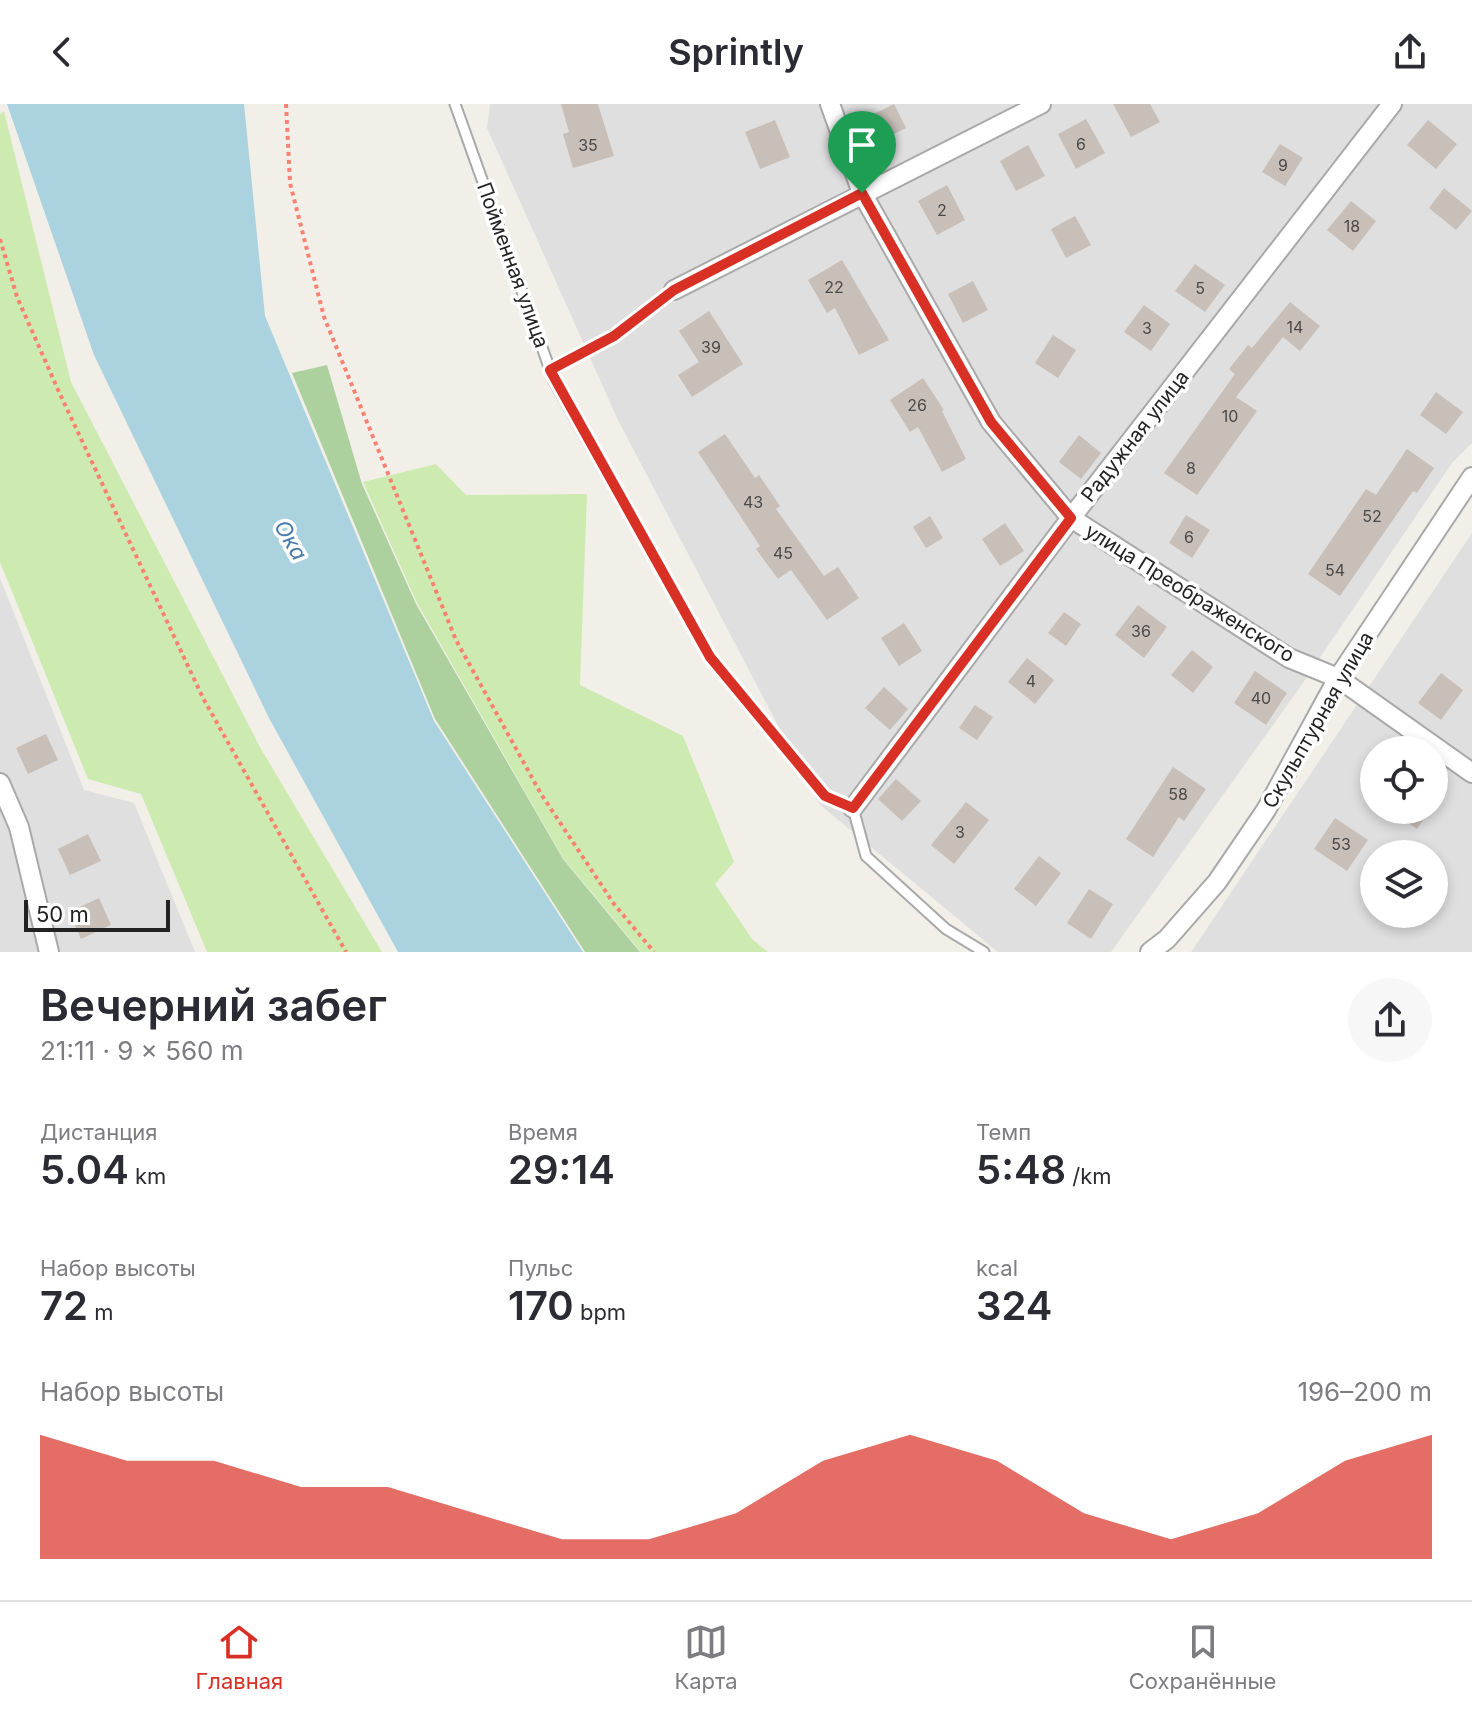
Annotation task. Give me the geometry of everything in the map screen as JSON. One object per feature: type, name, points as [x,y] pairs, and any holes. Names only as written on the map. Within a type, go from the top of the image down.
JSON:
[{"type":"street","name":"улица Преображенского","points":[[830,104],[862,193],[991,422],[1071,518],[1289,658],[1338,678],[1472,773]]},
{"type":"street","points":[[674,290],[1041,104]]},
{"type":"street","name":"Радужная улица","points":[[853,808],[1071,518],[1392,104]]},
{"type":"street","name":"Скульптурная улица","points":[[1150,952],[1167,939],[1217,882],[1266,810],[1338,678],[1472,477]]},
{"type":"street","points":[[0,783],[19,827],[49,952]]},
{"type":"lane","name":"Пойменная улица","points":[[455,104],[550,370],[710,657],[825,796],[853,808]]},
{"type":"lane","points":[[853,808],[866,856],[946,929],[984,952]]},
{"type":"path","points":[[286,104],[290,183],[324,317],[456,640],[541,794],[614,904],[654,952]]},
{"type":"path","points":[[0,239],[17,297],[203,698],[346,952]]},
{"type":"path","points":[[550,370],[614,336],[674,290]]},
{"type":"shaded area","points":[[490,104],[1472,104],[1472,443],[1452,463],[1298,690],[1111,952],[998,952],[819,804],[618,420],[487,128]]},
{"type":"shaded area","points":[[1472,533],[1472,952],[1191,952]]},
{"type":"shaded area","points":[[0,578],[84,790],[134,803],[195,952],[0,952]]},
{"type":"green space","points":[[4,111],[71,382],[261,749],[382,952],[207,952],[141,794],[88,779],[0,562],[0,114]]},
{"type":"green space","points":[[327,365],[362,484],[416,604],[563,859],[640,952],[585,952],[435,719],[292,373]]},
{"type":"green space","points":[[436,464],[466,495],[587,494],[580,685],[683,736],[734,862],[715,884],[752,939],[768,952],[641,952],[563,858],[417,603],[363,482]]},
{"type":"water","name":"Ока","points":[[7,104],[244,104],[265,316],[434,721],[583,952],[398,952],[269,718],[94,355]]},
{"type":"building","points":[[561,104],[598,104],[614,156],[573,168],[563,134],[569,132]]},
{"type":"building","points":[[894,104],[906,128],[878,142],[866,118]]},
{"type":"building","points":[[1113,104],[1150,104],[1160,122],[1131,137]]},
{"type":"building","points":[[1086,119],[1105,153],[1076,169],[1058,134]]},
{"type":"building","points":[[775,120],[790,157],[760,169],[745,132]]},
{"type":"building","points":[[1428,120],[1457,144],[1436,169],[1407,145]]},
{"type":"building","points":[[1280,144],[1303,158],[1285,186],[1262,172]]},
{"type":"building","points":[[1028,145],[1045,176],[1016,191],[1000,161]]},
{"type":"building","points":[[947,185],[965,220],[937,235],[918,201]]},
{"type":"building","points":[[1444,188],[1472,211],[1456,230],[1429,208]]},
{"type":"building","points":[[1351,201],[1376,221],[1353,251],[1327,230]]},
{"type":"building","points":[[1075,216],[1091,245],[1066,258],[1051,229]]},
{"type":"building","points":[[842,260],[889,340],[859,355],[835,308],[827,313],[808,280]]},
{"type":"building","points":[[1195,264],[1225,285],[1205,312],[1175,291]]},
{"type":"building","points":[[973,281],[988,310],[963,323],[948,294]]},
{"type":"building","points":[[1290,302],[1320,326],[1300,351],[1283,337],[1236,397],[1257,411],[1197,495],[1164,473],[1235,374],[1229,369],[1248,345],[1252,348]]},
{"type":"building","points":[[1144,305],[1170,324],[1151,351],[1124,332]]},
{"type":"building","points":[[709,311],[743,364],[692,397],[678,375],[699,362],[679,331]]},
{"type":"building","points":[[1053,335],[1076,350],[1058,378],[1035,363]]},
{"type":"building","points":[[923,378],[944,410],[966,459],[942,472],[918,427],[910,432],[890,400]]},
{"type":"building","points":[[1436,392],[1463,412],[1446,434],[1420,415]]},
{"type":"building","points":[[725,434],[755,478],[759,475],[780,506],[776,509],[824,576],[838,567],[859,598],[827,620],[791,570],[778,579],[756,549],[760,546],[698,452]]},
{"type":"building","points":[[1079,435],[1101,453],[1081,479],[1059,462]]},
{"type":"building","points":[[1407,449],[1434,468],[1417,493],[1413,491],[1340,596],[1308,574],[1366,489],[1376,495]]},
{"type":"building","points":[[1186,515],[1210,530],[1192,558],[1169,543]]},
{"type":"building","points":[[930,516],[943,538],[926,548],[913,527]]},
{"type":"building","points":[[1005,523],[1024,551],[1000,566],[982,539]]},
{"type":"building","points":[[1138,605],[1167,627],[1144,658],[1115,635]]},
{"type":"building","points":[[1064,612],[1081,624],[1066,646],[1048,633]]},
{"type":"building","points":[[904,623],[922,651],[899,666],[881,638]]},
{"type":"building","points":[[1192,650],[1213,667],[1193,693],[1171,675]]},
{"type":"building","points":[[1027,658],[1054,680],[1035,704],[1008,682]]},
{"type":"building","points":[[1255,671],[1287,693],[1266,725],[1234,703]]},
{"type":"building","points":[[1441,673],[1463,690],[1441,720],[1418,703]]},
{"type":"building","points":[[884,687],[908,709],[890,730],[865,708]]},
{"type":"building","points":[[975,705],[993,717],[977,740],[959,728]]},
{"type":"building","points":[[46,734],[58,760],[28,774],[16,748]]},
{"type":"building","points":[[1173,767],[1206,789],[1184,821],[1179,817],[1153,857],[1126,839]]},
{"type":"building","points":[[896,779],[921,801],[902,821],[878,799]]},
{"type":"building","points":[[966,802],[989,820],[954,864],[931,845]]},
{"type":"building","points":[[1335,818],[1368,840],[1360,840],[1360,852],[1347,871],[1314,849]]},
{"type":"building","points":[[88,834],[101,861],[70,875],[58,849]]},
{"type":"building","points":[[1039,856],[1061,873],[1036,906],[1014,889]]},
{"type":"building","points":[[1089,889],[1113,904],[1091,939],[1067,923]]},
{"type":"building","points":[[99,898],[111,925],[81,939],[69,912]]},
{"type":"route","points":[[862,193],[991,422],[1071,518],[853,808],[825,796],[710,657],[550,370],[614,336],[674,290],[862,193]]}]
